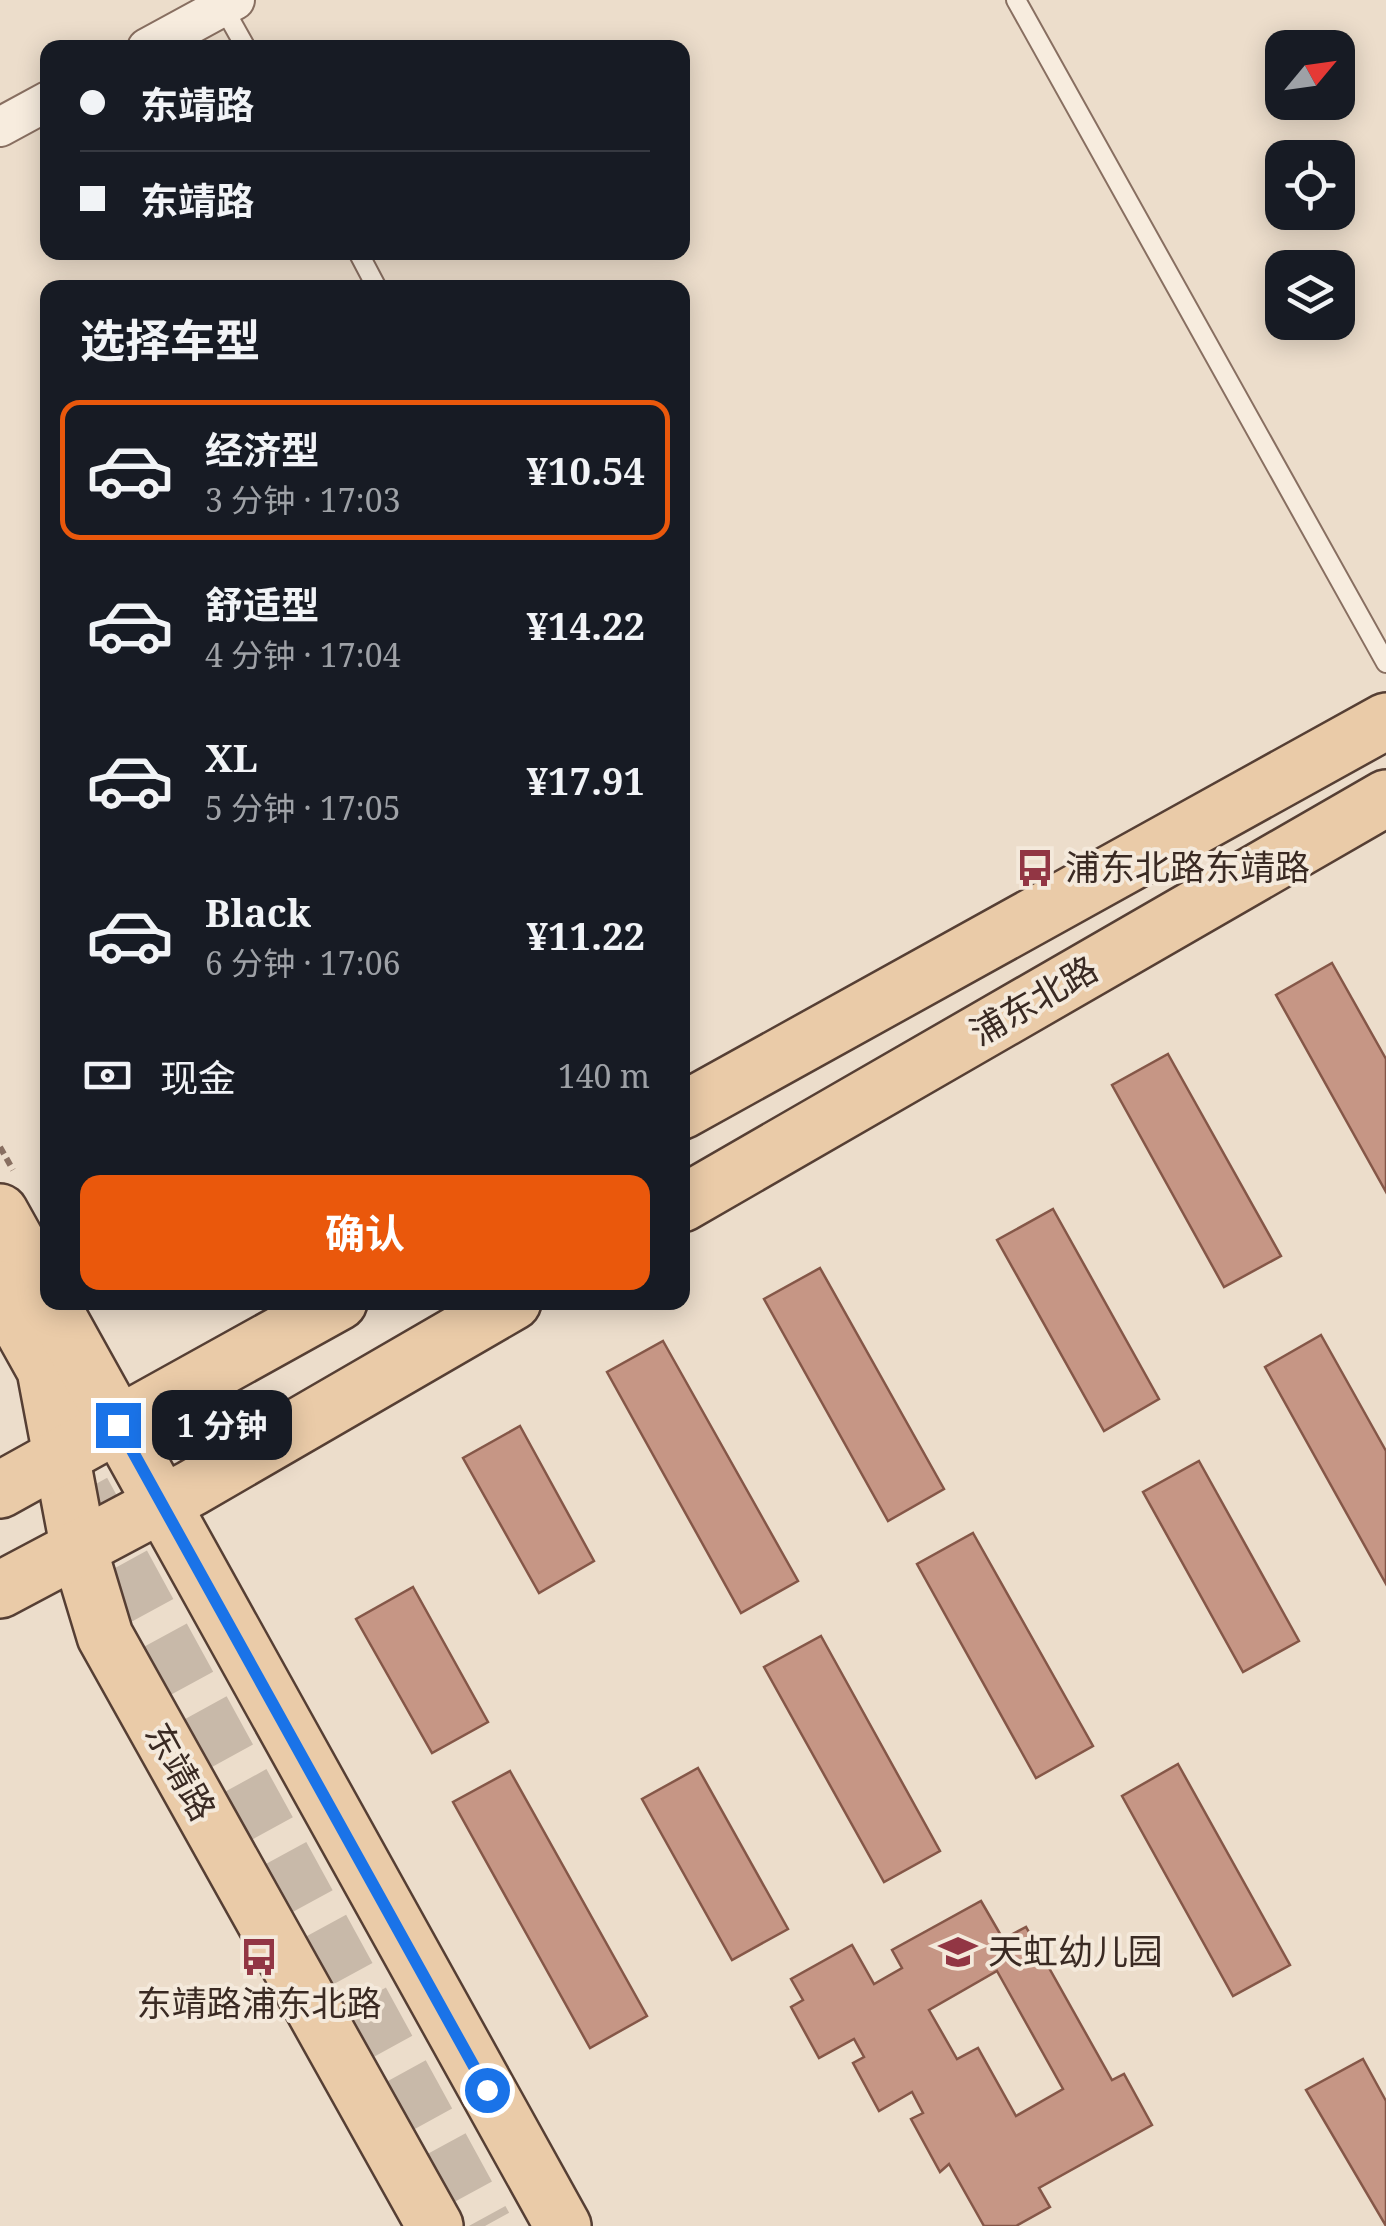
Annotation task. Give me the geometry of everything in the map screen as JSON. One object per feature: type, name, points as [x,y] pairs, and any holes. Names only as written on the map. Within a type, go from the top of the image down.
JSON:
[{"type":"main road","name":"浦东北路","points":[[690,1108],[1386,722]]},
{"type":"main road","name":"浦东北路","points":[[690,1199],[1386,798]]},
{"type":"main road","points":[[0,1212],[40,1284]]},
{"type":"main road","name":"东靖路","points":[[0,1289],[45,1370],[79,1550],[104,1636],[425,2223]]},
{"type":"main road","points":[[55,1310],[563,2226]]},
{"type":"main road","points":[[0,1490],[325,1310]]},
{"type":"main road","points":[[0,1590],[164,1503],[499,1310]]},
{"type":"street","points":[[162,40],[229,3]]},
{"type":"street","points":[[0,127],[40,106]]},
{"type":"lane","points":[[1016,0],[1386,663]]},
{"type":"lane","points":[[229,3],[243,40]]},
{"type":"building","points":[[1332,963],[1386,1059],[1386,1192],[1276,995]]},
{"type":"building","points":[[1168,1054],[1281,1256],[1224,1287],[1112,1085]]},
{"type":"building","points":[[1053,1209],[1159,1399],[1104,1431],[997,1240]]},
{"type":"building","points":[[820,1268],[944,1489],[888,1521],[764,1299]]},
{"type":"building","points":[[1321,1335],[1386,1451],[1386,1584],[1265,1367]]},
{"type":"building","points":[[663,1341],[798,1581],[741,1613],[607,1372]]},
{"type":"building","points":[[520,1426],[594,1561],[539,1593],[463,1458]]},
{"type":"building","points":[[1199,1461],[1299,1641],[1243,1672],[1143,1492]]},
{"type":"building","points":[[973,1533],[1093,1746],[1036,1778],[917,1564]]},
{"type":"building","points":[[413,1587],[488,1722],[432,1753],[356,1619]]},
{"type":"building","points":[[821,1636],[940,1851],[884,1882],[764,1667]]},
{"type":"building","points":[[1178,1764],[1290,1965],[1233,1996],[1122,1796]]},
{"type":"building","points":[[698,1768],[788,1929],[732,1960],[642,1799]]},
{"type":"building","points":[[510,1771],[647,2016],[590,2048],[453,1802]]},
{"type":"building","points":[[981,1901],[1003,1939],[1026,1927],[1112,2080],[1124,2074],[1152,2125],[1039,2188],[1050,2207],[1016,2226],[984,2226],[949,2164],[940,2172],[911,2119],[923,2113],[912,2092],[879,2111],[853,2063],[864,2057],[854,2039],[819,2058],[791,2007],[803,2000],[791,1979],[852,1945],[874,1984],[902,1968],[892,1950]],"holes":[[[997,1971],[1063,2089],[1016,2116],[978,2048],[957,2059],[929,2010]]]},
{"type":"building","points":[[1363,2059],[1386,2101],[1386,2226],[1306,2090]]},
{"type":"tunnel","points":[[83,1491],[485,2226]]},
{"type":"place","name":"浦东北路东靖路","points":[[1035,868]]},
{"type":"place","name":"天虹幼儿园","points":[[958,1952]]},
{"type":"place","name":"东靖路浦东北路","points":[[259,1957]]},
{"type":"route","points":[[118,1425],[487,2090]]}]
